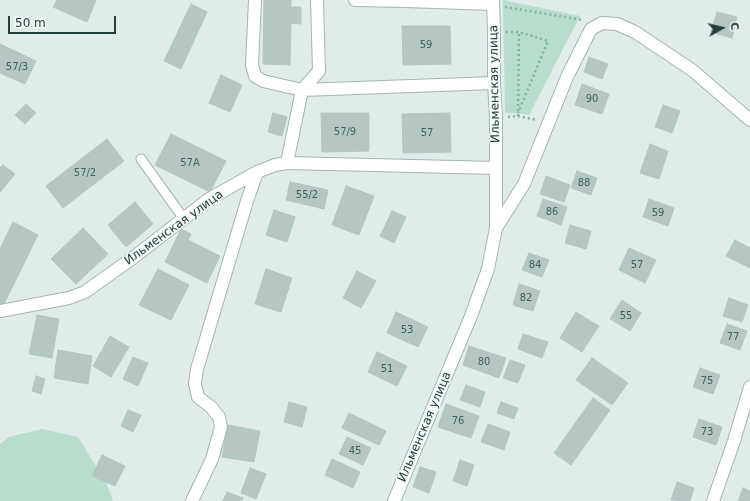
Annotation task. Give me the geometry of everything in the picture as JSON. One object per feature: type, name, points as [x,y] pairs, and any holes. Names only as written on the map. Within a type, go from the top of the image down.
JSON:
[{"type":"street","points":[[255,0],[252,65],[255,76],[263,82],[302,90],[494,83]]},
{"type":"street","points":[[287,163],[302,90],[319,71],[317,0]]},
{"type":"street","points":[[355,0],[493,2]]},
{"type":"street","name":"Ильменская улица","points":[[394,501],[471,316],[488,269],[496,228],[496,117],[493,2]]},
{"type":"street","points":[[496,228],[524,184],[567,77],[591,29],[602,23],[616,24],[635,32],[692,70],[750,120]]},
{"type":"street","name":"Ильменская улица","points":[[0,311],[69,298],[85,292],[134,257],[209,199],[257,172],[275,165],[287,163],[496,168]]},
{"type":"street","points":[[192,501],[212,459],[221,427],[219,417],[211,407],[198,397],[195,384],[197,370],[257,172]]},
{"type":"street","points":[[713,501],[734,441],[750,387]]},
{"type":"lane","points":[[141,159],[184,219]]},
{"type":"path","points":[[493,2],[602,23]]},
{"type":"path","points":[[494,31],[519,32],[548,41],[518,115]]},
{"type":"path","points":[[518,115],[519,32]]},
{"type":"path","points":[[496,117],[518,115],[549,122]]},
{"type":"green space","points":[[503,0],[580,16],[529,115],[505,113]]},
{"type":"green space","points":[[42,429],[78,437],[106,482],[113,501],[0,501],[0,444],[9,437]]},
{"type":"building","points":[[57,0],[96,0],[87,22],[53,7]]},
{"type":"building","points":[[264,0],[291,0],[291,7],[301,7],[301,24],[291,23],[290,65],[263,64]]},
{"type":"building","points":[[191,4],[207,12],[181,69],[164,61]]},
{"type":"building","points":[[717,12],[737,17],[732,38],[711,32]]},
{"type":"building","points":[[402,26],[450,26],[451,64],[403,65]]},
{"type":"building","points":[[0,44],[36,61],[25,84],[0,73]]},
{"type":"building","points":[[589,57],[608,64],[602,79],[584,72]]},
{"type":"building","points":[[221,75],[242,85],[230,112],[209,103]]},
{"type":"building","points":[[582,84],[609,94],[602,114],[575,105]]},
{"type":"building","points":[[26,104],[36,113],[25,124],[15,115]]},
{"type":"building","points":[[663,105],[680,111],[672,133],[655,127]]},
{"type":"building","points":[[273,113],[287,117],[282,136],[268,132]]},
{"type":"building","points":[[321,113],[369,113],[369,151],[322,152]]},
{"type":"building","points":[[450,113],[451,152],[403,153],[402,114]]},
{"type":"building","points":[[171,134],[226,161],[210,192],[155,165]]},
{"type":"building","points":[[107,139],[124,161],[63,208],[46,186]]},
{"type":"building","points":[[650,144],[668,151],[659,179],[640,173]]},
{"type":"building","points":[[3,165],[15,174],[0,192],[0,168]]},
{"type":"building","points":[[577,171],[597,178],[591,195],[571,188]]},
{"type":"building","points":[[546,176],[570,185],[564,202],[540,194]]},
{"type":"building","points":[[290,182],[328,190],[324,209],[286,200]]},
{"type":"building","points":[[346,186],[374,196],[359,235],[332,225]]},
{"type":"building","points":[[543,199],[567,207],[561,225],[537,216]]},
{"type":"building","points":[[649,199],[674,208],[668,226],[643,217]]},
{"type":"building","points":[[135,202],[153,224],[126,247],[108,225]]},
{"type":"building","points":[[274,210],[295,217],[287,242],[266,235]]},
{"type":"building","points":[[392,211],[406,217],[394,243],[380,236]]},
{"type":"building","points":[[13,222],[38,235],[3,306],[0,304],[0,249]]},
{"type":"building","points":[[570,225],[591,231],[586,249],[565,243]]},
{"type":"building","points":[[83,228],[108,254],[76,284],[51,259]]},
{"type":"building","points":[[181,229],[191,234],[188,240],[220,256],[207,283],[165,262]]},
{"type":"building","points":[[735,240],[750,248],[750,268],[726,256]]},
{"type":"building","points":[[629,248],[656,260],[645,283],[619,270]]},
{"type":"building","points":[[529,253],[549,260],[542,277],[522,270]]},
{"type":"building","points":[[158,269],[189,285],[171,320],[139,305]]},
{"type":"building","points":[[266,269],[292,278],[281,312],[255,304]]},
{"type":"building","points":[[357,271],[376,281],[361,308],[343,298]]},
{"type":"building","points":[[519,284],[540,291],[533,311],[513,305]]},
{"type":"building","points":[[729,298],[748,305],[742,322],[723,316]]},
{"type":"building","points":[[622,300],[641,313],[630,331],[610,319]]},
{"type":"building","points":[[396,312],[428,327],[418,347],[387,333]]},
{"type":"building","points":[[576,312],[599,326],[582,352],[560,338]]},
{"type":"building","points":[[37,315],[59,319],[52,358],[29,354]]},
{"type":"building","points":[[727,324],[747,331],[740,350],[720,343]]},
{"type":"building","points":[[523,334],[548,342],[542,358],[518,349]]},
{"type":"building","points":[[110,336],[129,347],[111,377],[93,366]]},
{"type":"building","points":[[469,346],[506,358],[499,378],[463,365]]},
{"type":"building","points":[[58,350],[92,356],[88,384],[54,378]]},
{"type":"building","points":[[377,352],[407,366],[397,386],[368,372]]},
{"type":"building","points":[[133,357],[148,363],[138,386],[123,379]]},
{"type":"building","points":[[592,358],[628,383],[612,405],[576,380]]},
{"type":"building","points":[[510,360],[525,365],[518,383],[503,378]]},
{"type":"building","points":[[700,368],[720,375],[713,394],[693,387]]},
{"type":"building","points":[[36,376],[45,379],[41,394],[32,391]]},
{"type":"building","points":[[466,385],[485,392],[480,407],[460,400]]},
{"type":"building","points":[[593,398],[610,410],[571,465],[554,453]]},
{"type":"building","points":[[289,402],[307,407],[302,427],[284,422]]},
{"type":"building","points":[[501,402],[518,408],[514,419],[497,413]]},
{"type":"building","points":[[446,404],[479,416],[471,438],[438,427]]},
{"type":"building","points":[[128,410],[141,415],[133,432],[121,426]]},
{"type":"building","points":[[349,413],[386,431],[379,445],[342,428]]},
{"type":"building","points":[[699,419],[722,427],[716,445],[693,437]]},
{"type":"building","points":[[488,424],[510,432],[504,450],[481,442]]},
{"type":"building","points":[[228,425],[260,431],[254,462],[222,457]]},
{"type":"building","points":[[347,437],[371,448],[363,465],[339,454]]},
{"type":"building","points":[[102,455],[125,466],[115,486],[92,476]]},
{"type":"building","points":[[332,459],[360,472],[353,488],[325,475]]},
{"type":"building","points":[[460,460],[474,465],[467,486],[453,481]]},
{"type":"building","points":[[420,467],[436,472],[429,493],[413,487]]},
{"type":"building","points":[[250,468],[266,474],[256,499],[241,493]]},
{"type":"building","points":[[677,482],[694,488],[690,501],[671,500]]},
{"type":"building","points":[[743,488],[750,491],[750,501],[738,501]]},
{"type":"building","points":[[227,492],[243,498],[242,501],[223,501]]}]
